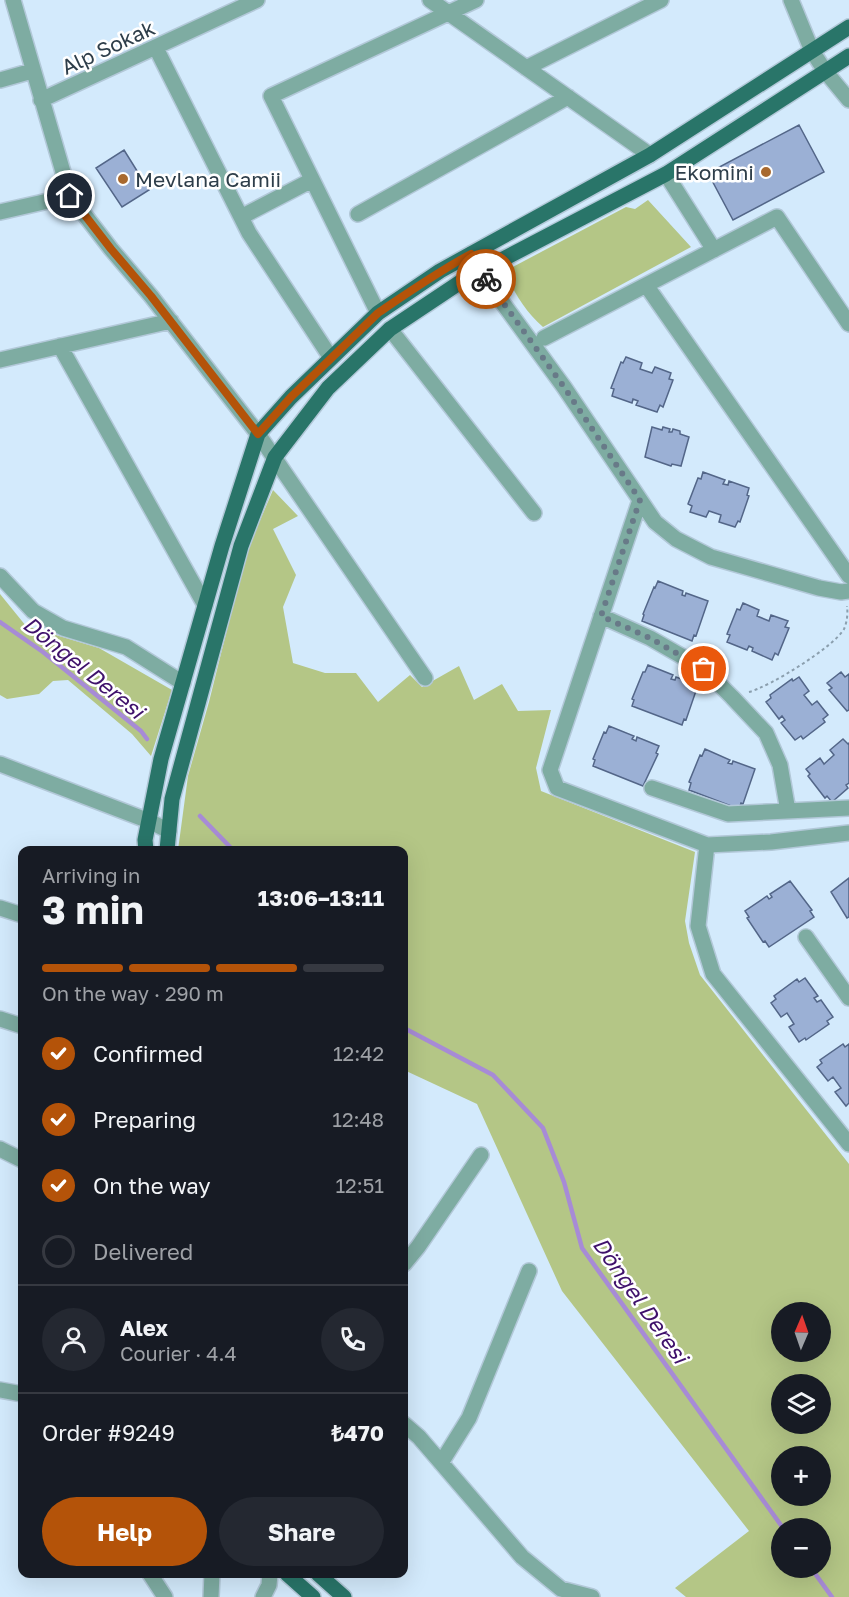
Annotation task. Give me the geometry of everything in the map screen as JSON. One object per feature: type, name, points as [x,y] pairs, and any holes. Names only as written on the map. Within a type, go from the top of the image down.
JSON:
[{"type":"main road","points":[[146,846],[148,821],[161,759],[222,546],[258,434],[291,397],[378,313],[440,271],[650,155],[849,27]]},
{"type":"main road","points":[[167,846],[172,799],[241,546],[275,457],[328,388],[390,329],[480,272],[666,174],[849,56]]},
{"type":"main road","points":[[291,1578],[314,1597]]},
{"type":"main road","points":[[323,1578],[344,1597]]},
{"type":"street","points":[[13,0],[70,196],[171,321],[275,457],[426,678]]},
{"type":"street","name":"Alp Sokak","points":[[41,100],[257,0]]},
{"type":"street","points":[[430,0],[650,155]]},
{"type":"street","points":[[526,68],[661,0]]},
{"type":"street","points":[[791,0],[812,51],[849,100]]},
{"type":"street","points":[[378,313],[271,96],[472,1]]},
{"type":"street","points":[[156,48],[249,233],[331,358]]},
{"type":"street","points":[[0,80],[32,71]]},
{"type":"street","points":[[358,214],[568,97]]},
{"type":"street","points":[[666,174],[714,250]]},
{"type":"street","points":[[241,217],[312,180]]},
{"type":"street","points":[[0,212],[70,196]]},
{"type":"street","points":[[544,338],[777,217],[849,324]]},
{"type":"street","points":[[471,254],[480,272],[564,387],[655,522],[693,550],[711,557],[802,584],[847,591]]},
{"type":"street","points":[[646,285],[849,576]]},
{"type":"street","points":[[0,360],[171,321]]},
{"type":"street","points":[[390,329],[534,513]]},
{"type":"street","points":[[60,346],[205,605]]},
{"type":"street","points":[[640,500],[550,770],[557,788],[707,845],[771,842],[849,833]]},
{"type":"street","points":[[0,576],[33,611],[63,628],[126,647],[183,683]]},
{"type":"street","points":[[601,616],[650,638],[704,669],[732,698],[766,734],[780,765],[788,811]]},
{"type":"street","points":[[0,764],[169,831]]},
{"type":"street","points":[[652,789],[728,814],[849,808]]},
{"type":"street","points":[[707,845],[698,926],[713,974],[849,1144]]},
{"type":"street","points":[[0,908],[18,914]]},
{"type":"street","points":[[806,938],[849,998]]},
{"type":"street","points":[[0,1019],[18,1025]]},
{"type":"street","points":[[0,1149],[18,1158]]},
{"type":"street","points":[[408,1259],[482,1155]]},
{"type":"street","points":[[441,1463],[469,1418],[529,1271]]},
{"type":"street","points":[[0,1390],[18,1393]]},
{"type":"street","points":[[408,1427],[419,1437],[522,1557],[559,1593],[592,1597]]},
{"type":"street","points":[[153,1578],[165,1597]]},
{"type":"street","points":[[211,1597],[212,1578]]},
{"type":"path","points":[[732,698],[754,691],[782,676],[834,640],[843,631],[847,621],[847,591]]},
{"type":"green space","points":[[648,200],[691,247],[543,327],[518,297],[507,276],[509,269],[626,207],[635,209]]},
{"type":"green space","points":[[273,490],[298,516],[273,529],[296,575],[283,607],[293,663],[325,673],[356,673],[378,702],[410,675],[422,687],[459,666],[474,700],[502,684],[518,711],[551,710],[536,768],[541,791],[695,852],[685,921],[689,943],[700,975],[849,1164],[849,1597],[686,1597],[675,1588],[749,1531],[562,1291],[477,1104],[408,1072],[408,846],[179,846],[188,776],[246,553]]},
{"type":"green space","points":[[0,594],[26,626],[99,648],[172,690],[151,756],[132,734],[68,680],[53,681],[39,694],[7,699],[0,695]]},
{"type":"building","points":[[799,125],[824,172],[733,220],[708,173]]},
{"type":"building","name":"Mevlana Camii","points":[[124,150],[149,190],[122,207],[96,168]]},
{"type":"building","points":[[626,357],[642,363],[640,369],[652,373],[655,367],[671,373],[669,379],[673,380],[663,407],[660,405],[657,412],[636,405],[638,401],[633,399],[632,403],[612,396],[614,389],[611,388],[621,362],[623,363]]},
{"type":"building","points":[[652,427],[662,430],[663,427],[670,429],[669,432],[673,429],[689,437],[681,466],[672,464],[671,466],[645,457]]},
{"type":"building","points":[[703,472],[725,480],[723,484],[728,485],[729,481],[749,488],[747,495],[749,496],[740,522],[738,521],[735,527],[719,522],[721,515],[709,511],[706,517],[690,512],[692,506],[688,504],[698,478],[701,479]]},
{"type":"building","points":[[658,581],[683,591],[682,595],[685,596],[686,593],[708,601],[696,636],[694,635],[692,641],[642,621]]},
{"type":"building","points":[[743,603],[759,610],[757,616],[769,621],[771,615],[788,621],[785,627],[789,628],[778,655],[775,653],[772,660],[752,651],[753,648],[749,646],[747,650],[727,642],[730,635],[727,634],[737,609],[740,610]]},
{"type":"building","points":[[648,665],[673,675],[671,679],[675,680],[676,677],[698,685],[686,720],[684,719],[682,725],[632,706],[634,700],[632,699]]},
{"type":"building","points":[[841,672],[845,677],[849,674],[849,710],[847,711],[829,690],[832,688],[827,683]]},
{"type":"building","points":[[799,677],[809,691],[804,695],[812,705],[817,701],[828,715],[823,719],[825,722],[803,739],[801,736],[795,740],[781,723],[785,720],[782,716],[779,719],[766,702],[771,698],[770,695],[792,679],[793,681]]},
{"type":"building","points":[[609,726],[634,736],[632,739],[636,741],[637,737],[659,746],[656,753],[658,754],[643,786],[593,766],[595,760],[593,759],[604,732],[606,733]]},
{"type":"building","points":[[843,739],[849,743],[849,783],[846,785],[848,788],[832,802],[827,796],[825,798],[808,776],[810,774],[806,769],[820,758],[824,764],[834,755],[830,750]]},
{"type":"building","points":[[705,749],[730,760],[728,763],[732,764],[733,761],[755,769],[743,804],[741,803],[739,809],[689,790],[691,783],[689,782],[700,755],[702,756]]},
{"type":"building","points":[[849,878],[849,917],[847,918],[831,892]]},
{"type":"building","points":[[790,881],[812,910],[810,911],[814,917],[769,947],[747,918],[749,917],[745,911],[767,896],[769,899],[772,897],[770,894]]},
{"type":"building","points":[[805,978],[818,996],[814,998],[817,1002],[821,1000],[833,1017],[827,1021],[829,1024],[806,1040],[805,1038],[799,1042],[789,1027],[794,1024],[787,1013],[781,1017],[771,1003],[776,999],[774,996],[797,979],[799,982]]},
{"type":"building","points":[[843,1044],[845,1047],[849,1044],[849,1103],[846,1106],[835,1092],[841,1088],[833,1077],[828,1081],[817,1067],[822,1063],[820,1060]]},
{"type":"waterway","name":"Döngel Deresi","points":[[0,622],[43,652],[141,731],[147,739]]},
{"type":"waterway","name":"Döngel Deresi","points":[[200,816],[229,846]]},
{"type":"waterway","name":"Döngel Deresi","points":[[408,1030],[493,1075],[543,1128],[564,1182],[582,1248],[776,1518]]},
{"type":"waterway","name":"Döngel Deresi","points":[[818,1578],[832,1597]]},
{"type":"way so far","points":[[486,279],[564,387],[640,500],[601,616],[650,638],[704,669]]},
{"type":"place","name":"Ekomini","points":[[766,172]]},
{"type":"place","name":"Mevlana Camii","points":[[123,179]]},
{"type":"route","points":[[70,196],[258,434],[291,397],[378,313],[394,302],[440,271],[471,254],[486,279]]}]
